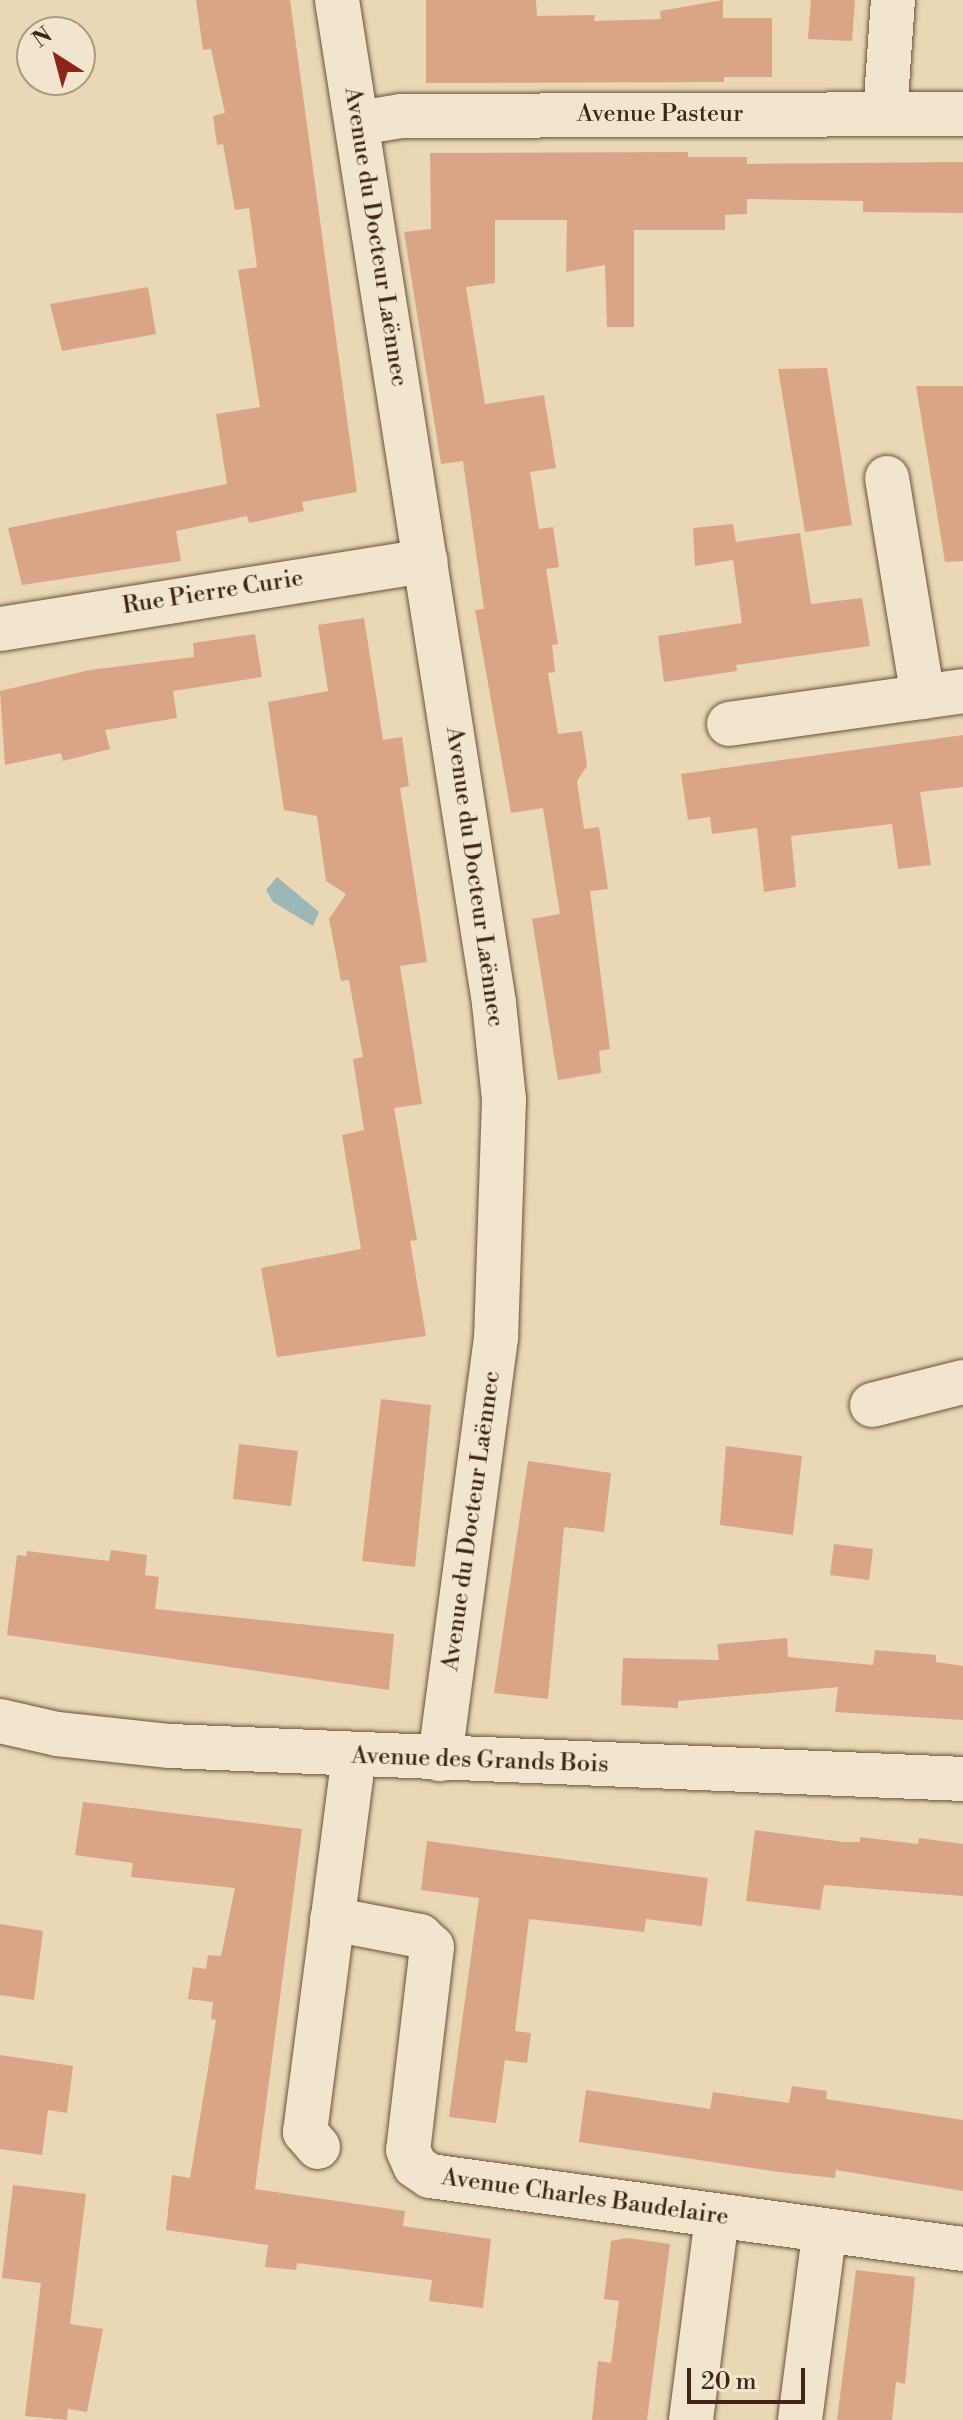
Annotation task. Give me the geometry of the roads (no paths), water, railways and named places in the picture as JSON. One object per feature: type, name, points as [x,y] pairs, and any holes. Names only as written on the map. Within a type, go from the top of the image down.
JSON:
[{"type":"street","name":"Avenue du Docteur Laënnec","points":[[337,0],[494,1003],[504,1113],[496,1338],[440,1759]]},
{"type":"street","points":[[885,114],[893,0]]},
{"type":"street","name":"Avenue Pasteur","points":[[358,123],[401,116],[963,114]]},
{"type":"street","points":[[729,724],[943,694],[887,478]]},
{"type":"street","name":"Rue Pierre Curie","points":[[0,629],[426,561]]},
{"type":"street","points":[[872,1405],[963,1382]]},
{"type":"street","name":"Avenue des Grands Bois","points":[[0,1721],[114,1742],[354,1757],[963,1779]]},
{"type":"street","points":[[318,2147],[305,2132],[354,1757]]},
{"type":"street","name":"Avenue Charles Baudelaire","points":[[332,1919],[420,1936],[432,1947],[433,1961],[408,2150],[415,2166],[430,2176],[963,2249]]},
{"type":"street","points":[[691,2420],[715,2233]]},
{"type":"street","points":[[800,2420],[822,2251]]},
{"type":"water","points":[[277,877],[319,912],[313,926],[273,902],[266,890]]}]
